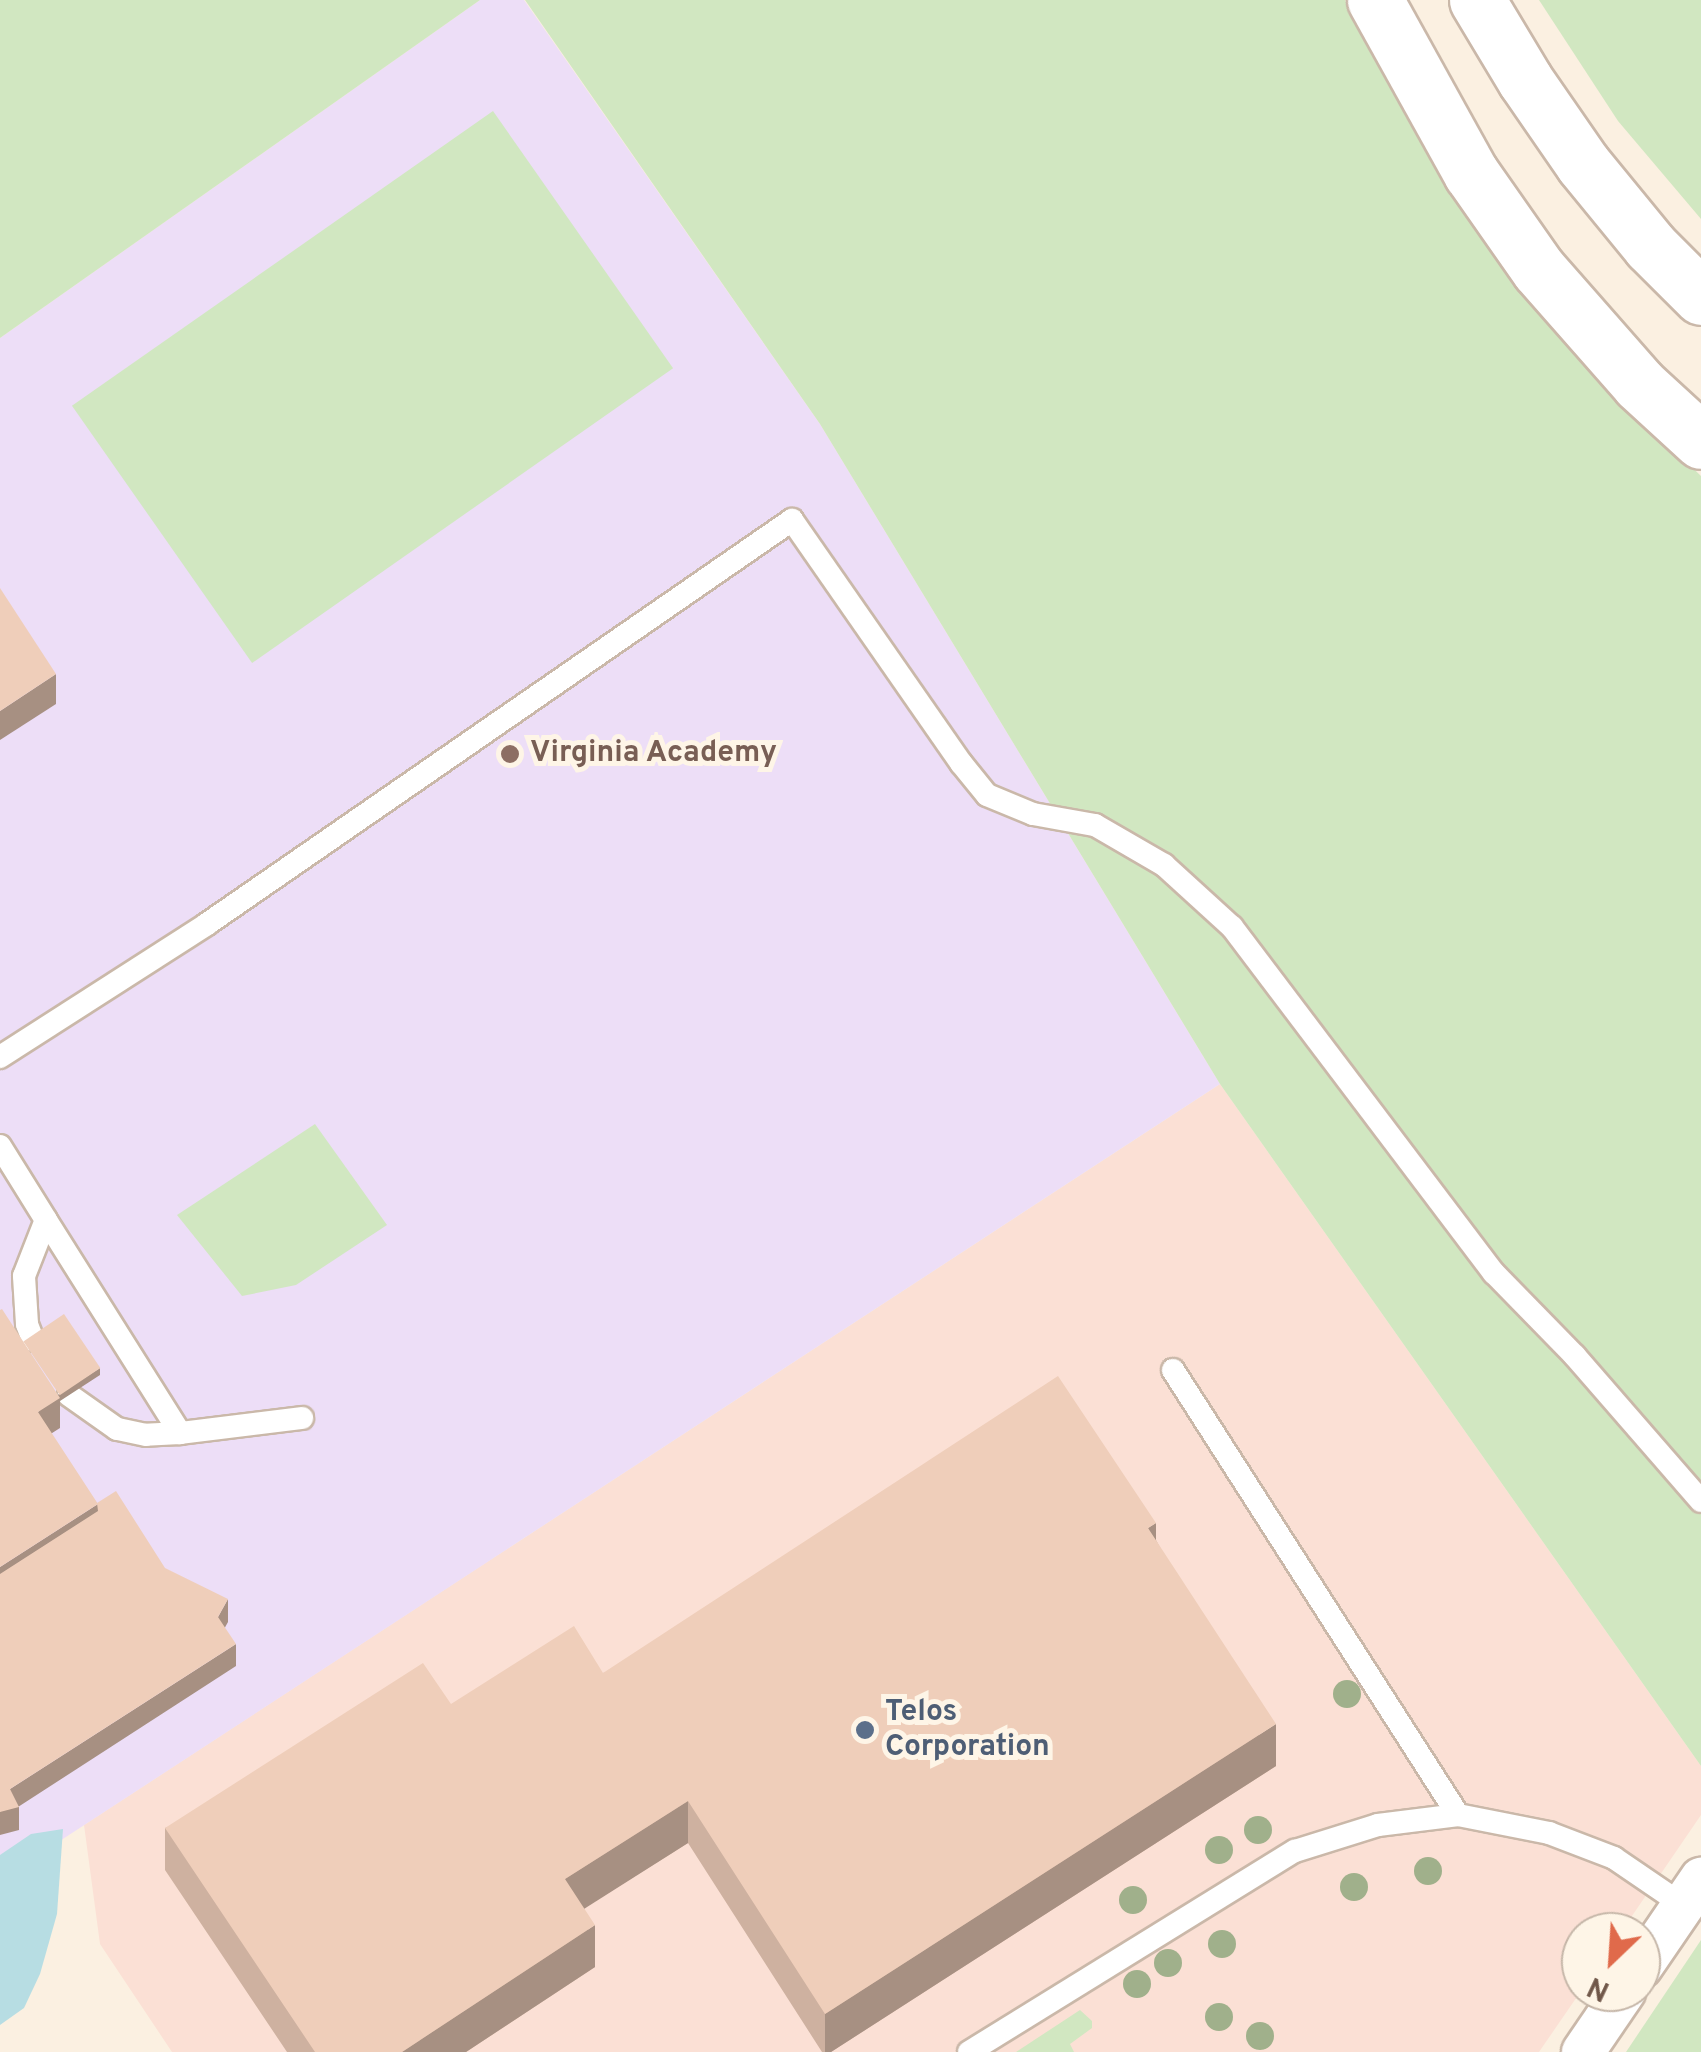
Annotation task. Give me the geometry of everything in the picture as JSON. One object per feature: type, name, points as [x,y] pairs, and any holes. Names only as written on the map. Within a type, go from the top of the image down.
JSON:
[{"type":"main road","points":[[1375,0],[1471,173],[1539,270],[1638,384],[1701,441]]},
{"type":"main road","points":[[1477,0],[1525,80],[1584,164],[1650,246],[1701,297]]},
{"type":"street","points":[[1661,1938],[1692,1892]]},
{"type":"street","points":[[1583,2052],[1610,2012]]},
{"type":"lane","points":[[0,1057],[223,913],[792,520],[961,764],[988,794],[1032,814],[1095,825],[1164,865],[1232,928],[1494,1273],[1575,1356],[1701,1501]]},
{"type":"lane","points":[[0,1146],[180,1433]]},
{"type":"lane","points":[[33,1340],[27,1324],[24,1276],[46,1220]]},
{"type":"lane","points":[[1173,1370],[1458,1815]]},
{"type":"lane","points":[[69,1395],[117,1428],[146,1436],[302,1418]]},
{"type":"lane","points":[[970,2052],[1295,1851],[1378,1825],[1458,1815],[1549,1833],[1692,1892]]},
{"type":"shaded area","name":"Virginia Academy","points":[[480,0],[524,0],[820,424],[1220,1084],[0,1880],[0,338]]},
{"type":"shaded area","points":[[1220,1084],[1701,1766],[1701,1815],[1635,1912],[1561,1912],[1561,2012],[1567,2012],[1539,2052],[172,2052],[100,1944],[84,1825]]},
{"type":"green space","points":[[0,0],[480,0],[0,338]]},
{"type":"green space","points":[[525,0],[1345,0],[1394,95],[1438,167],[1627,404],[1701,476],[1701,1766],[1220,1084],[820,424]]},
{"type":"green space","points":[[1539,0],[1701,0],[1701,219],[1618,121]]},
{"type":"green space","points":[[493,111],[673,368],[252,663],[72,406]]},
{"type":"green space","points":[[315,1124],[387,1225],[296,1285],[242,1296],[177,1215]]},
{"type":"green space","points":[[1701,1940],[1701,2052],[1626,2052],[1653,2012],[1661,2012],[1661,2000]]},
{"type":"green space","points":[[1080,2010],[1092,2021],[1092,2028],[1070,2044],[1074,2052],[1016,2052]]},
{"type":"water","points":[[63,1829],[57,1914],[40,1974],[24,2008],[0,2025],[0,1855],[31,1834]]},
{"type":"building","points":[[0,588],[56,674],[0,711]]},
{"type":"building","points":[[0,1310],[60,1398],[38,1412],[98,1504],[0,1567]]},
{"type":"building","points":[[64,1314],[100,1368],[60,1395],[23,1341]]},
{"type":"building","name":"Telos Corporation","points":[[1058,1376],[1156,1523],[1148,1528],[1276,1724],[825,2014],[688,1801],[565,1879],[595,1925],[402,2052],[315,2052],[165,1828],[423,1663],[451,1704],[574,1626],[603,1673]]},
{"type":"building","points":[[116,1491],[165,1568],[228,1599],[218,1617],[236,1644],[10,1789],[19,1807],[0,1812],[0,1574],[98,1511],[97,1503]]},
{"type":"place","name":"Virginia Academy","points":[[510,754]]},
{"type":"place","name":"Telos Corporation","points":[[865,1730]]}]
